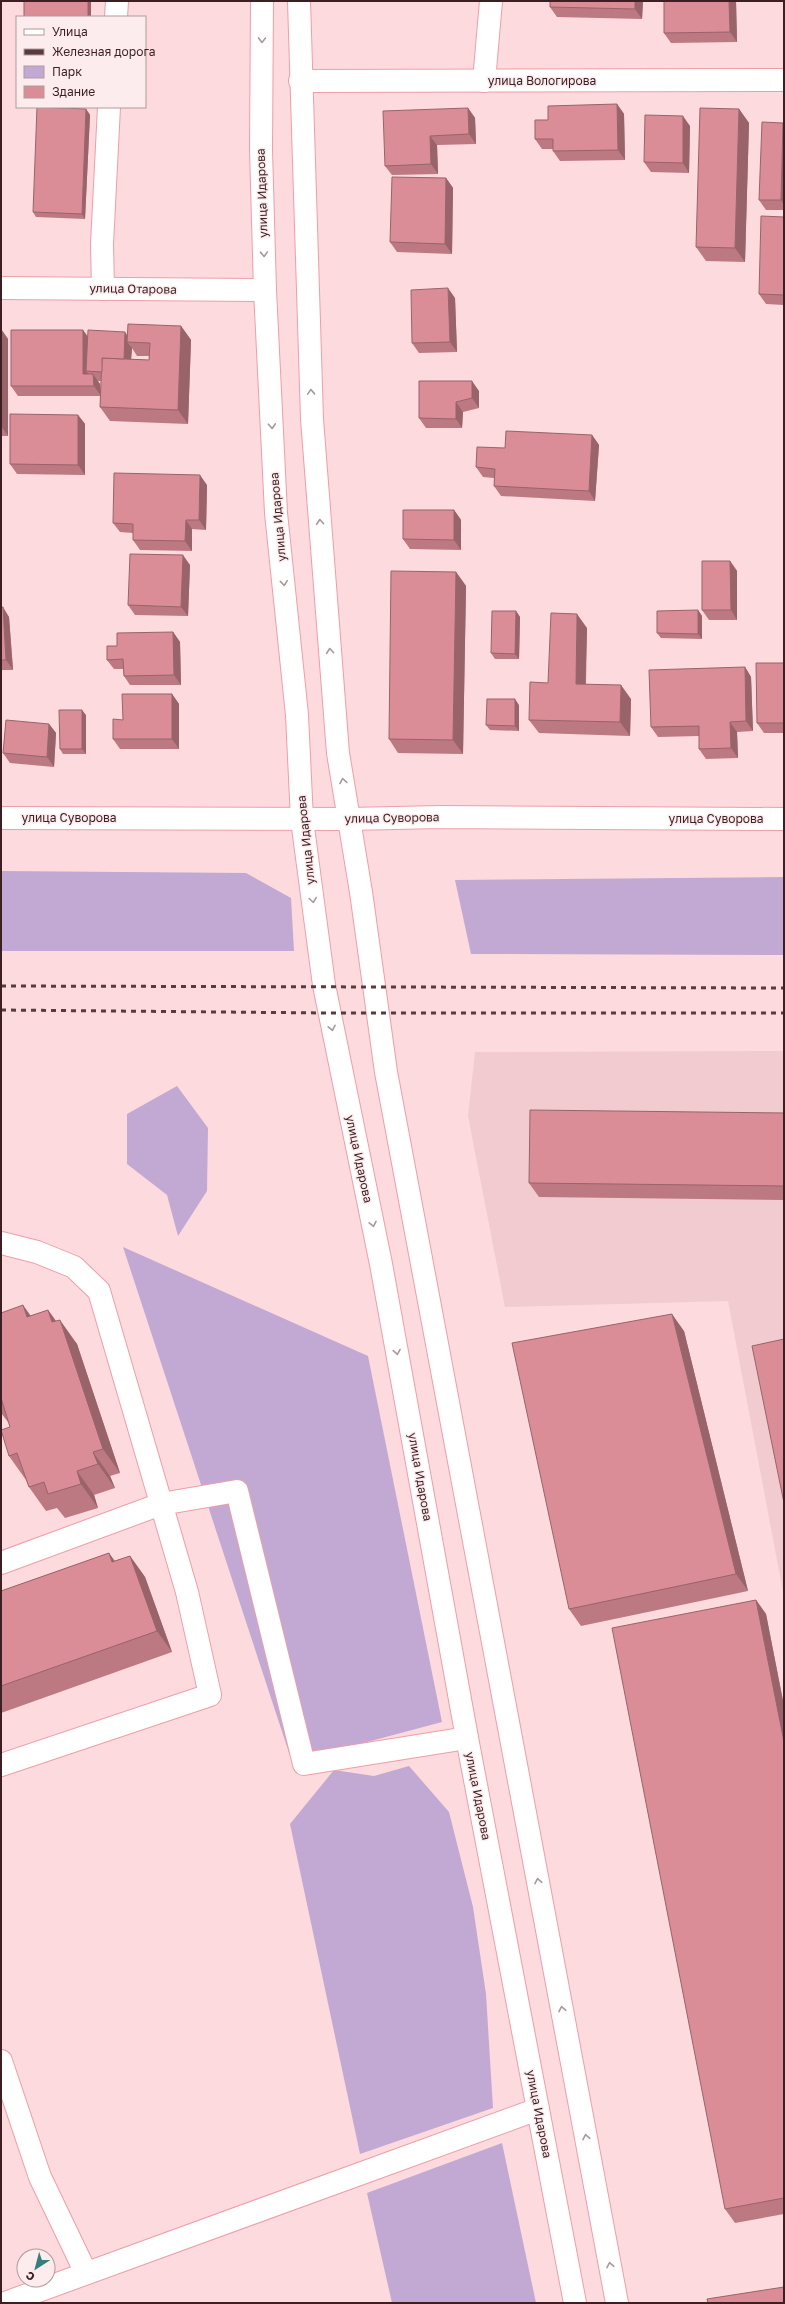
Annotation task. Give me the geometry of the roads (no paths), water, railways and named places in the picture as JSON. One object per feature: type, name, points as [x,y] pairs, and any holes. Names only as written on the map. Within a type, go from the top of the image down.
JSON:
[{"type":"main road","points":[[116,16],[117,1]]},
{"type":"main road","name":"улица Идарова","points":[[262,1],[260,150],[265,290],[276,513],[297,714],[302,820],[329,1013],[381,1264],[467,1738],[575,2303]]},
{"type":"main road","points":[[299,1],[300,81],[312,419],[338,753],[386,1072],[617,2303]]},
{"type":"main road","points":[[484,81],[491,1]]},
{"type":"main road","name":"улица Вологирова","points":[[300,81],[784,80]]},
{"type":"main road","points":[[103,288],[102,244],[109,108]]},
{"type":"main road","name":"улица Отарова","points":[[1,288],[265,290]]},
{"type":"main road","name":"улица Суворова","points":[[1,818],[302,820],[440,817],[784,819]]},
{"type":"main road","points":[[1,1243],[37,1252],[74,1267],[99,1291],[187,1592],[210,1695],[1,1765]]},
{"type":"main road","points":[[1,1563],[161,1504],[237,1491],[304,1764],[467,1738]]},
{"type":"main road","points":[[1,2060],[40,2177],[86,2273]]},
{"type":"main road","points":[[5,2303],[538,2109]]},
{"type":"railway","points":[[1,986],[784,988]]},
{"type":"railway","points":[[1,1010],[329,1013],[784,1013]]}]
